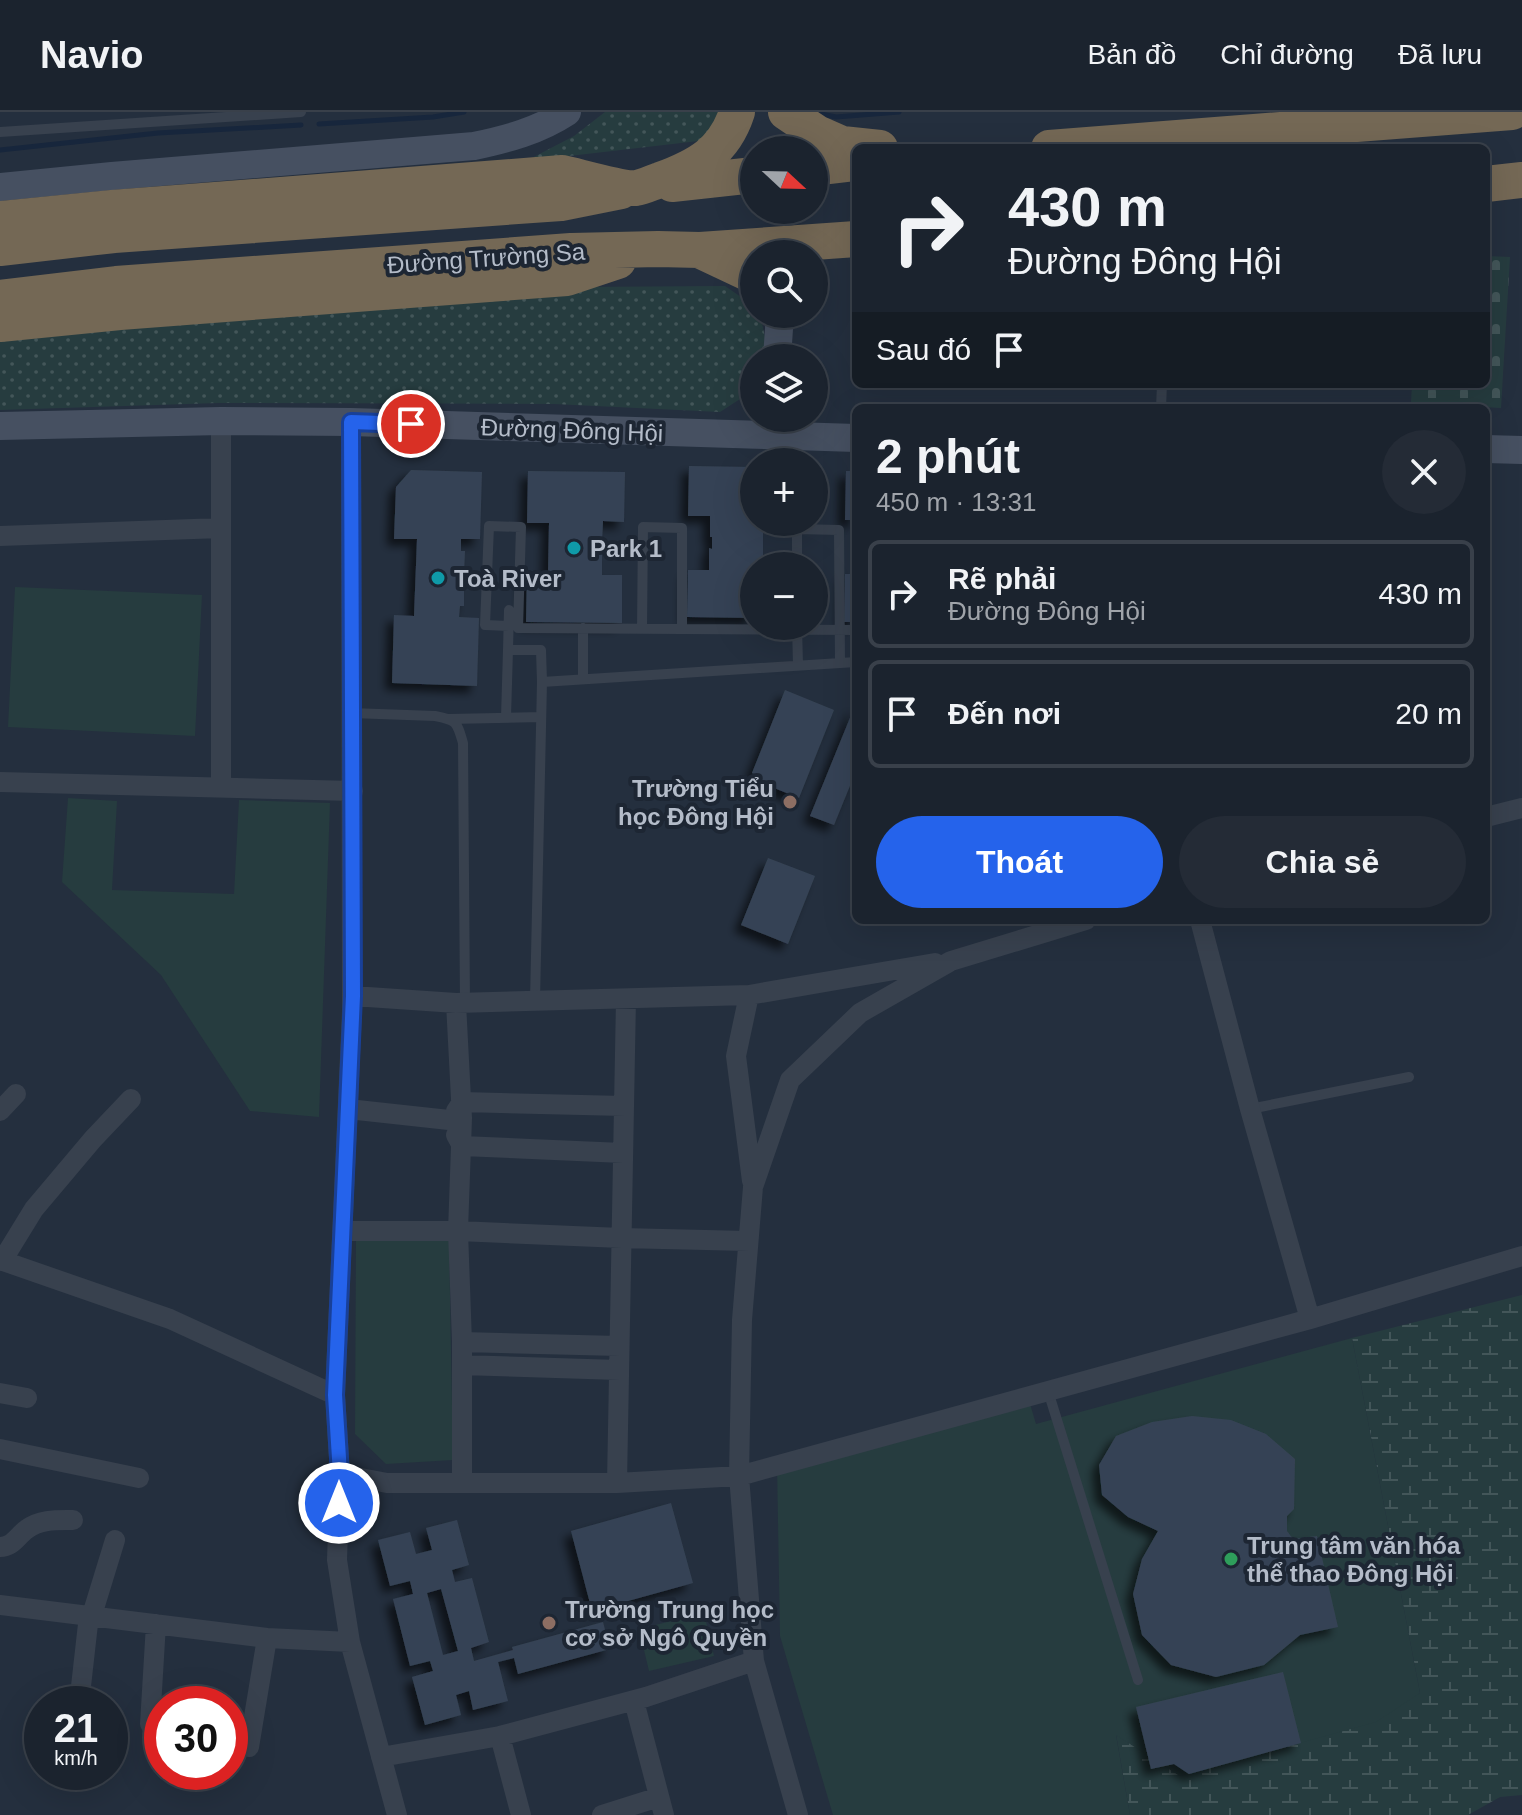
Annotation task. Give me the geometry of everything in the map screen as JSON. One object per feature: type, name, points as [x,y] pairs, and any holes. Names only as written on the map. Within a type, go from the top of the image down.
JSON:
[{"type":"highway","points":[[634,189],[706,159],[731,129],[737,112]]},
{"type":"highway","points":[[786,112],[817,133],[852,145]]},
{"type":"highway","points":[[1100,144],[1512,112]]},
{"type":"highway","points":[[828,166],[852,163]]},
{"type":"highway","name":"Đường Trường Sa","points":[[113,221],[561,203],[634,189],[740,177]]},
{"type":"highway","points":[[1490,184],[1522,180]]},
{"type":"highway","points":[[0,219],[113,221]]},
{"type":"highway","points":[[0,248],[113,221]]},
{"type":"highway","points":[[828,253],[850,240]]},
{"type":"highway","name":"Đường Trường Sa","points":[[118,298],[571,251],[700,250],[850,240]]},
{"type":"highway","points":[[700,250],[740,269]]},
{"type":"highway","points":[[0,298],[118,298]]},
{"type":"highway","points":[[0,324],[118,298]]},
{"type":"street","points":[[0,187],[474,146],[518,136],[567,112]]},
{"type":"street","points":[[221,421],[221,787]]},
{"type":"street","name":"Đường Đông Hội","points":[[0,426],[221,421],[740,427]]},
{"type":"street","points":[[351,422],[353,996],[335,1395],[340,1474],[337,1560],[350,1642],[397,1815]]},
{"type":"street","name":"Đường Đông Hội","points":[[811,432],[852,437]]},
{"type":"street","points":[[1490,449],[1522,450]]},
{"type":"street","points":[[0,536],[221,528]]},
{"type":"street","points":[[0,782],[353,791]]},
{"type":"street","points":[[1490,816],[1522,808]]},
{"type":"street","points":[[353,996],[461,1003],[749,995],[951,961],[1073,924]]},
{"type":"street","points":[[1201,924],[1310,1319]]},
{"type":"street","points":[[753,1187],[790,1080],[860,1013],[951,961]]},
{"type":"street","points":[[749,995],[736,1056],[753,1187],[742,1320],[739,1476],[754,1661],[798,1815]]},
{"type":"street","points":[[617,1483],[626,999]]},
{"type":"street","points":[[461,1003],[462,1146],[458,1231],[462,1483]]},
{"type":"street","points":[[0,1111],[16,1094]]},
{"type":"street","points":[[131,1099],[34,1209],[1,1261],[170,1319],[335,1395]]},
{"type":"street","points":[[462,1102],[624,1106]]},
{"type":"street","points":[[449,1120],[462,1102]]},
{"type":"street","points":[[348,1109],[449,1120]]},
{"type":"street","points":[[449,1120],[462,1146]]},
{"type":"street","points":[[462,1146],[623,1153]]},
{"type":"street","points":[[342,1231],[458,1231],[748,1241]]},
{"type":"street","points":[[340,1474],[387,1483],[617,1483],[739,1476],[1310,1319],[1522,1256]]},
{"type":"street","points":[[462,1342],[619,1346]]},
{"type":"street","points":[[462,1365],[619,1370]]},
{"type":"street","points":[[0,1393],[27,1398]]},
{"type":"street","points":[[0,1449],[139,1478]]},
{"type":"street","points":[[0,1547],[9,1546],[38,1523],[73,1520]]},
{"type":"street","points":[[81,1686],[91,1615],[115,1540]]},
{"type":"street","points":[[0,1605],[267,1638],[350,1642]]},
{"type":"street","points":[[152,1686],[156,1624]]},
{"type":"street","points":[[249,1747],[267,1638]]},
{"type":"street","points":[[381,1757],[500,1736],[634,1701],[754,1661]]},
{"type":"street","points":[[602,1815],[662,1806],[634,1701]]},
{"type":"street","points":[[500,1736],[521,1815]]},
{"type":"lane","points":[[0,132],[301,112]]},
{"type":"lane","points":[[509,626],[485,625],[489,526],[521,527],[518,628],[740,628]]},
{"type":"lane","points":[[642,629],[643,527],[682,528],[682,629]]},
{"type":"lane","points":[[797,552],[797,529],[839,530],[840,663]]},
{"type":"lane","points":[[506,717],[509,610]]},
{"type":"lane","points":[[583,628],[583,679]]},
{"type":"lane","points":[[828,629],[852,630]]},
{"type":"lane","points":[[797,640],[798,665]]},
{"type":"lane","points":[[508,650],[541,650],[535,1002]]},
{"type":"lane","points":[[542,682],[852,662]]},
{"type":"lane","points":[[351,713],[415,714],[449,719],[541,717]]},
{"type":"lane","points":[[449,719],[458,725],[463,743],[461,1003]]},
{"type":"lane","points":[[1250,1109],[1409,1077]]},
{"type":"lane","points":[[1048,1391],[1138,1680]]},
{"type":"green space","points":[[605,112],[726,112],[707,140],[526,161],[574,136]]},
{"type":"green space","points":[[1490,256],[1510,257],[1501,408],[1490,407],[1490,404],[1411,403],[1412,388],[1490,388]]},
{"type":"green space","points":[[725,286],[740,296],[740,328],[763,328],[766,344],[740,344],[740,399],[720,412],[554,404],[218,403],[0,410],[0,340],[579,287]]},
{"type":"green space","points":[[15,587],[202,595],[195,736],[8,727]]},
{"type":"green space","points":[[68,798],[117,801],[112,890],[234,894],[239,800],[330,803],[319,1117],[250,1111],[161,975],[62,882]]},
{"type":"green space","points":[[356,1239],[449,1240],[453,1460],[386,1464],[355,1434]]},
{"type":"green space","points":[[1522,1295],[1522,1795],[1500,1797],[1468,1815],[1130,1815],[1116,1734],[1180,1776],[1420,1693],[1352,1338]]},
{"type":"green space","points":[[1352,1338],[1420,1693],[1376,1722],[1180,1776],[1116,1735],[1130,1815],[833,1815],[780,1636],[777,1465],[1028,1397],[1036,1424]]},
{"type":"green space","points":[[704,1613],[714,1656],[649,1671],[639,1629]]},
{"type":"building","points":[[689,466],[740,467],[740,536],[763,536],[763,552],[740,552],[740,618],[687,617],[688,570],[709,570],[709,548],[712,549],[710,516],[688,516]]},
{"type":"building","name":"Toà River","points":[[411,470],[482,472],[480,539],[461,539],[461,551],[465,551],[464,574],[460,574],[460,582],[464,582],[464,606],[460,606],[459,617],[479,618],[477,686],[392,683],[394,615],[414,616],[417,539],[394,539],[396,487]]},
{"type":"building","name":"Park 1","points":[[528,471],[625,472],[624,522],[603,521],[602,542],[599,542],[602,575],[622,575],[622,623],[526,622],[527,572],[548,572],[549,523],[527,523]]},
{"type":"building","points":[[846,471],[852,471],[852,520],[845,520]]},
{"type":"building","points":[[845,574],[852,574],[852,622],[844,622]]},
{"type":"building","points":[[785,690],[834,710],[799,798],[754,780],[756,775],[752,773]]},
{"type":"building","points":[[852,713],[852,781],[834,825],[810,816]]},
{"type":"building","points":[[768,858],[815,876],[788,944],[741,925]]},
{"type":"building","name":"Trung tâm văn hóa thể thao Đông Hội","points":[[1192,1416],[1231,1420],[1266,1434],[1295,1459],[1294,1509],[1287,1516],[1287,1531],[1293,1539],[1317,1536],[1338,1627],[1300,1635],[1264,1665],[1216,1677],[1171,1665],[1142,1635],[1133,1594],[1142,1559],[1158,1531],[1128,1517],[1102,1495],[1099,1465],[1116,1436],[1152,1422]]},
{"type":"building","points":[[671,1503],[693,1583],[592,1611],[571,1531]]},
{"type":"building","points":[[457,1520],[469,1565],[452,1570],[455,1582],[472,1578],[489,1642],[471,1648],[474,1661],[513,1650],[512,1647],[603,1622],[610,1649],[518,1674],[514,1658],[498,1662],[508,1701],[473,1710],[469,1691],[456,1695],[461,1715],[425,1725],[412,1677],[433,1671],[430,1661],[410,1666],[393,1599],[413,1594],[410,1581],[390,1586],[378,1540],[410,1532],[416,1554],[432,1550],[426,1528]],"holes":[[[441,1589],[458,1651],[443,1655],[427,1593]]]},
{"type":"building","points":[[1283,1672],[1301,1743],[1189,1774],[1174,1764],[1151,1769],[1136,1707]]},
{"type":"waterway","points":[[319,124],[433,117],[464,112]]},
{"type":"waterway","points":[[816,113],[836,117],[899,112]]},
{"type":"waterway","points":[[0,150],[158,133],[301,125]]},
{"type":"place","name":"Park 1","points":[[574,548]]},
{"type":"place","name":"Toà River","points":[[438,578]]},
{"type":"place","name":"Trường Tiểu học Đông Hội","points":[[790,802]]},
{"type":"place","name":"Trung tâm văn hóa thể thao Đông Hội","points":[[1231,1559]]},
{"type":"place","name":"Trường Trung học cơ sở Ngô Quyền","points":[[549,1623]]},
{"type":"route","points":[[339,1503],[335,1395],[353,996],[351,422],[411,424]]}]
